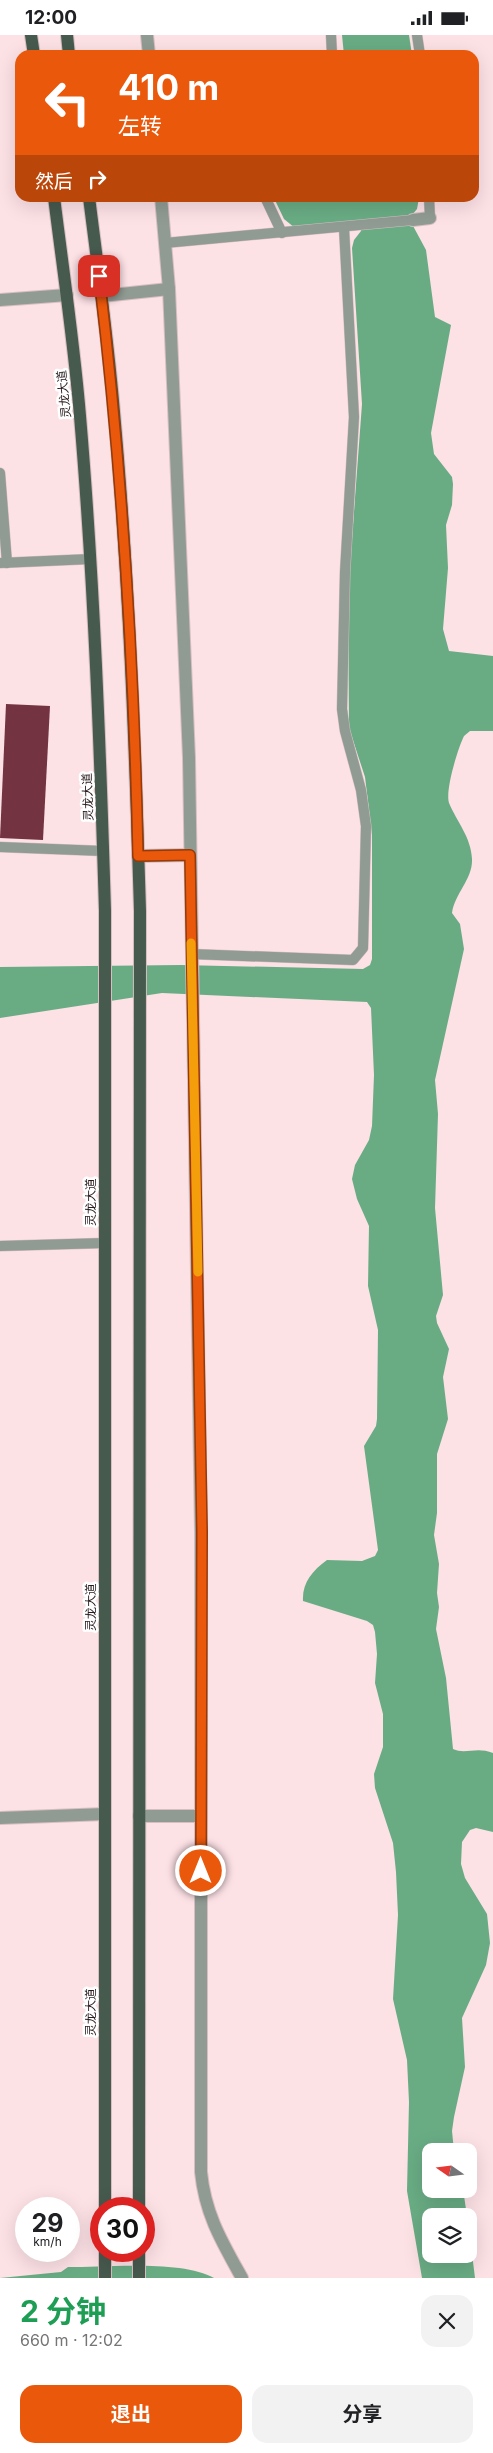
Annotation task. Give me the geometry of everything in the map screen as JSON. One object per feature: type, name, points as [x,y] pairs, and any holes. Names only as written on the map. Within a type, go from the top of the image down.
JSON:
[{"type":"main road","points":[[32,35],[34,50]]},
{"type":"main road","points":[[66,35],[68,50]]},
{"type":"main road","name":"灵龙大道","points":[[55,202],[80,413],[99,709],[103,851],[105,932],[105,2197]]},
{"type":"main road","points":[[90,202],[114,410],[125,553],[140,933],[139,2197]]},
{"type":"main road","points":[[105,2262],[105,2278]]},
{"type":"main road","points":[[139,2262],[139,2278]]},
{"type":"street","points":[[147,35],[148,50]]},
{"type":"street","points":[[162,202],[169,289],[188,758],[190,855],[191,1005],[202,1532],[200,2172],[202,2191],[211,2222],[242,2278]]},
{"type":"street","points":[[413,220],[430,218]]},
{"type":"street","points":[[102,296],[169,289]]},
{"type":"street","points":[[0,300],[67,295]]},
{"type":"street","points":[[138,856],[190,855]]},
{"type":"street","points":[[0,1818],[105,1814]]},
{"type":"street","points":[[139,1816],[201,1816]]},
{"type":"lane","points":[[331,35],[332,50]]},
{"type":"lane","points":[[417,35],[419,50]]},
{"type":"lane","points":[[266,202],[282,233]]},
{"type":"lane","points":[[429,202],[430,218]]},
{"type":"lane","points":[[165,243],[358,227],[413,220]]},
{"type":"lane","points":[[191,957],[353,960],[360,953],[364,941],[366,826],[361,790],[344,731],[342,709],[345,572],[354,417],[344,228]]},
{"type":"lane","points":[[0,473],[3,563],[90,559]]},
{"type":"lane","points":[[0,847],[103,851]]},
{"type":"lane","points":[[0,1246],[105,1243]]},
{"type":"shaded area","points":[[342,35],[409,35],[411,50],[344,50]]},
{"type":"shaded area","points":[[276,202],[418,202],[417,209],[412,215],[412,224],[426,250],[435,317],[451,325],[431,433],[434,454],[452,477],[453,484],[452,505],[446,525],[448,568],[443,629],[449,651],[493,656],[493,731],[470,731],[464,736],[450,779],[449,803],[469,844],[472,866],[452,913],[460,924],[464,949],[435,1080],[438,1114],[435,1208],[443,1295],[436,1316],[437,1323],[449,1349],[443,1377],[448,1419],[437,1454],[437,1513],[434,1535],[439,1564],[437,1593],[439,1607],[436,1629],[446,1678],[453,1749],[458,1751],[481,1750],[493,1753],[493,1832],[476,1828],[470,1830],[462,1842],[461,1864],[465,1878],[487,1914],[490,1943],[486,1965],[462,2018],[465,2067],[454,2117],[452,2131],[453,2143],[422,2143],[422,2198],[464,2198],[466,2208],[422,2208],[422,2263],[473,2263],[475,2278],[422,2278],[407,2191],[409,2102],[407,2060],[393,1999],[398,1915],[396,1872],[393,1843],[375,1788],[374,1774],[383,1747],[383,1714],[375,1683],[377,1654],[375,1632],[373,1625],[367,1621],[303,1601],[306,1583],[327,1560],[362,1561],[375,1556],[378,1550],[364,1446],[376,1426],[377,1419],[378,1330],[368,1286],[369,1226],[357,1199],[352,1179],[355,1165],[369,1140],[372,1126],[374,1075],[371,1008],[367,1002],[162,993],[0,1018],[0,967],[181,965],[363,969],[370,965],[372,959],[372,835],[365,777],[349,728],[348,592],[362,404],[352,248],[354,240],[361,231],[360,222],[295,228],[284,219]]},
{"type":"shaded area","points":[[68,2267],[165,2267],[201,2272],[214,2278],[0,2278],[61,2272]]},
{"type":"building","points":[[6,704],[50,706],[43,840],[0,838]]},
{"type":"slow traffic","points":[[191,943],[198,1272]]},
{"type":"route","points":[[99,276],[114,410],[125,554],[134,707],[138,856],[190,855],[191,1005],[198,1246],[202,1532],[201,1871]]}]
